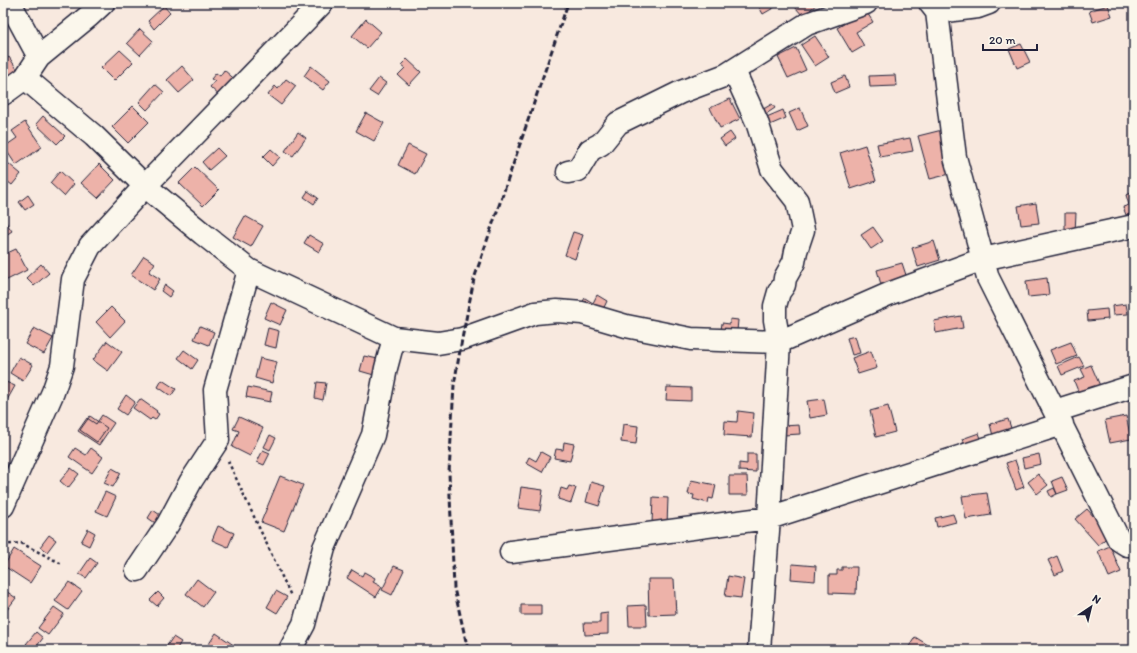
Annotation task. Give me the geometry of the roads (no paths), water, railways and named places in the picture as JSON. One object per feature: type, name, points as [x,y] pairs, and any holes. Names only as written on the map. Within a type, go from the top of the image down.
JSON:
[{"type":"street","points":[[10,3],[39,57]]},
{"type":"street","points":[[3,94],[25,78],[39,57],[103,3]]},
{"type":"street","points":[[3,506],[53,392],[62,366],[73,279],[90,246],[145,186],[322,3]]},
{"type":"street","points":[[568,172],[578,170],[590,150],[601,144],[618,123],[681,92],[726,76],[808,24],[866,3]]},
{"type":"street","points":[[989,3],[978,7],[933,7],[955,157],[988,278],[1119,540],[1127,545],[1134,545]]},
{"type":"street","points":[[734,71],[757,122],[772,169],[797,201],[803,230],[794,262],[785,278],[775,306],[775,320],[779,342],[769,518],[759,650]]},
{"type":"street","points":[[25,78],[94,136],[145,186],[249,270],[394,338],[438,343],[462,339],[535,313],[557,311],[582,313],[626,326],[691,339],[779,342],[891,293],[983,259],[1134,226]]},
{"type":"street","points":[[137,570],[168,524],[191,481],[218,440],[215,390],[249,270]]},
{"type":"street","points":[[290,650],[304,624],[324,548],[373,435],[386,368],[394,338]]},
{"type":"street","points":[[511,552],[769,518],[1058,418],[1134,386]]},
{"type":"street","points":[[304,624],[307,650]]},
{"type":"railway","points":[[468,650],[454,588],[449,473],[454,385],[474,279],[568,3]]}]
